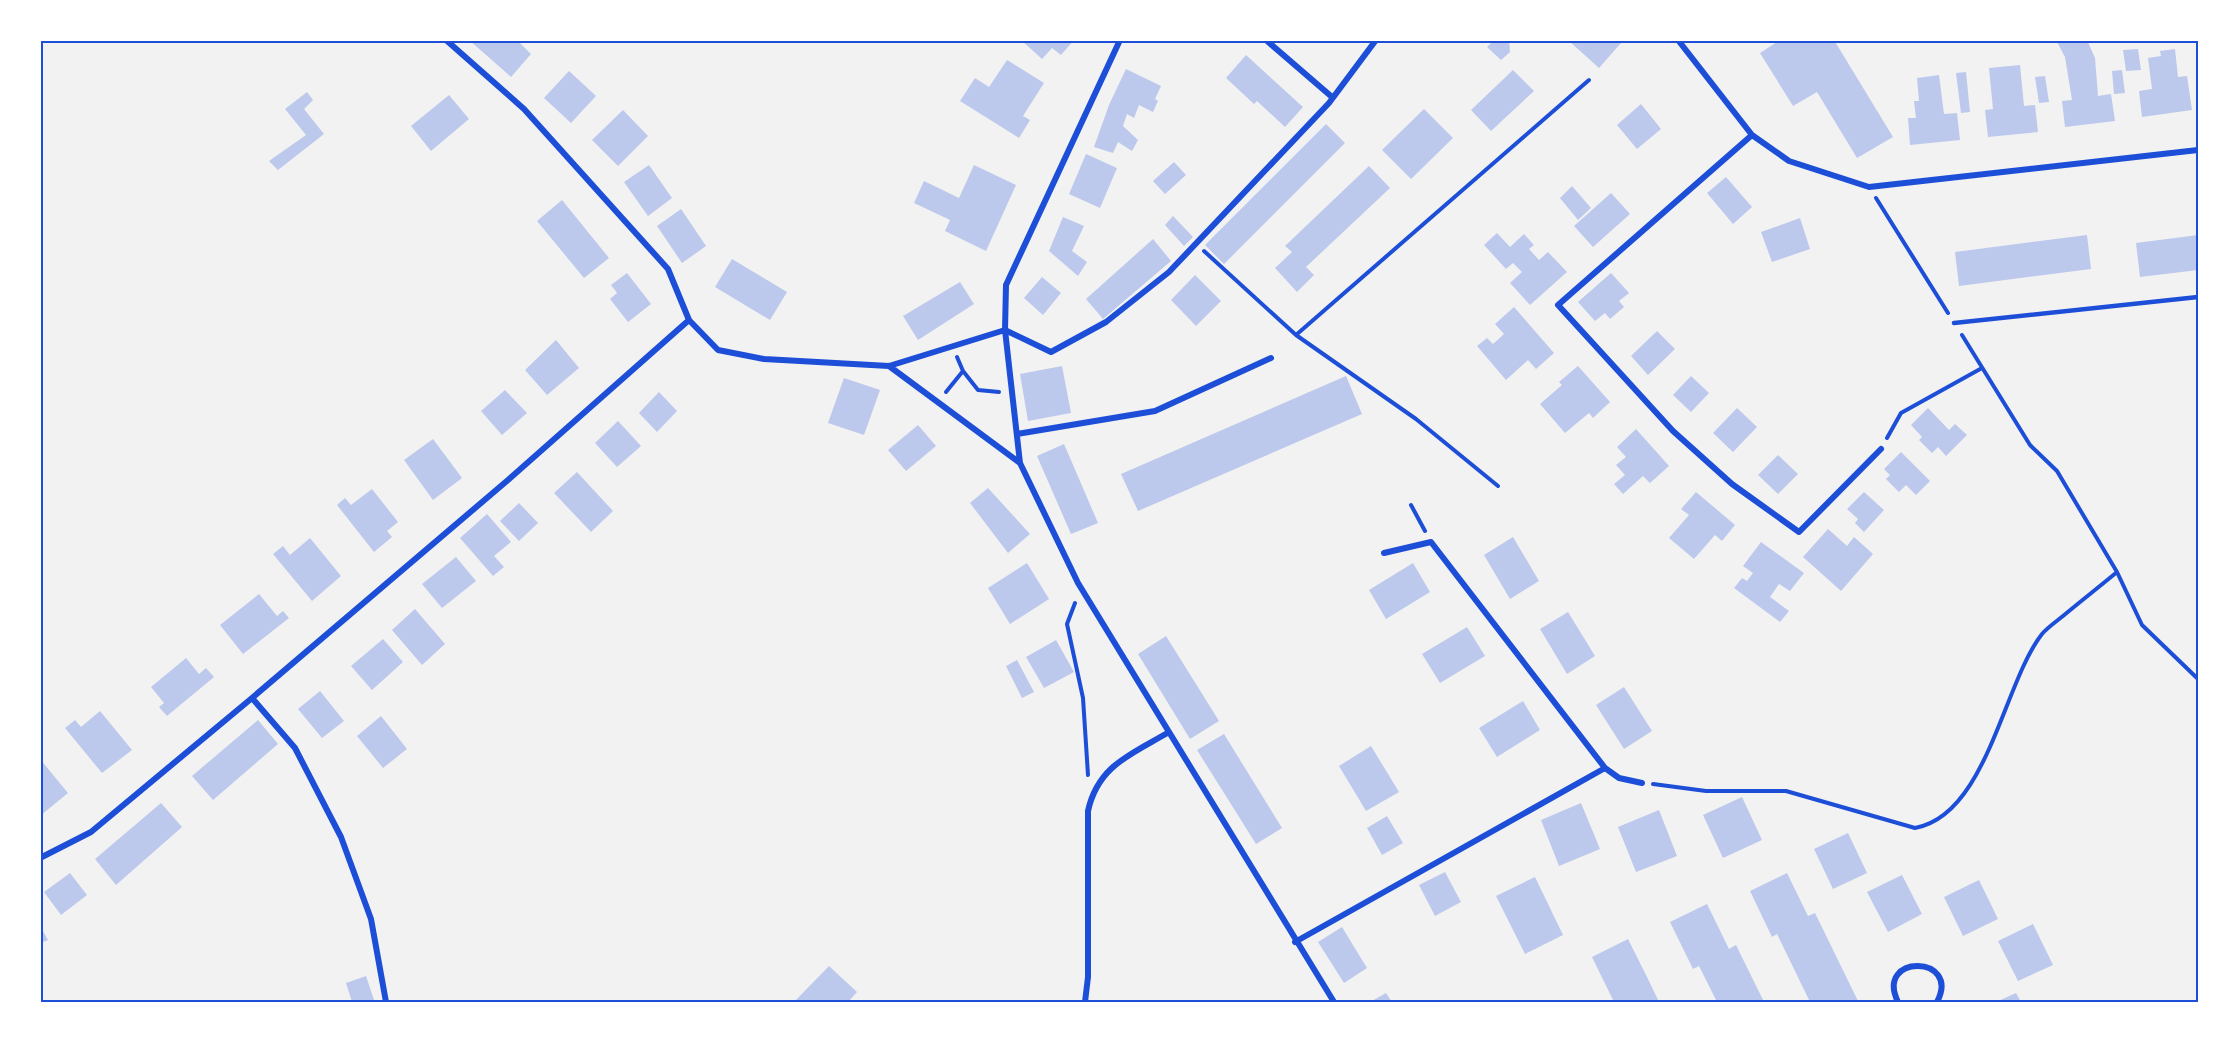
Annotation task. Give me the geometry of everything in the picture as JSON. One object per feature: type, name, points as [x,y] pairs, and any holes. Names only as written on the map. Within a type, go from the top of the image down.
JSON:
[{"type":"street","points":[[446,40],[524,109],[668,269],[689,320],[718,350],[764,359],[889,366],[1005,330],[1051,352],[1106,322],[1169,272],[1330,100],[1376,40]]},
{"type":"street","points":[[1120,40],[1006,285],[1005,330],[1020,463],[1081,587],[1295,942],[1334,1002]]},
{"type":"street","points":[[1266,40],[1330,100]]},
{"type":"street","points":[[1678,40],[1752,135],[1789,161],[1869,187],[2199,150]]},
{"type":"street","points":[[1752,135],[1558,304],[1673,431],[1732,484],[1799,532],[1881,449]]},
{"type":"street","points":[[40,858],[91,832],[508,480],[689,320]]},
{"type":"street","points":[[1017,434],[1155,411],[1271,358]]},
{"type":"street","points":[[889,366],[1020,463]]},
{"type":"street","points":[[1384,553],[1431,542],[1605,768],[1619,778],[1642,783]]},
{"type":"street","points":[[252,698],[295,748],[341,837],[371,919],[386,1002]]},
{"type":"street","points":[[1084,1002],[1088,977],[1088,811],[1092,793],[1105,772],[1169,732]]},
{"type":"street","points":[[1295,942],[1605,768]]},
{"type":"street","points":[[1898,1002],[1894,995],[1895,980],[1906,968],[1918,965],[1926,966],[1936,973],[1940,980],[1941,991],[1937,1002]]},
{"type":"lane","points":[[1954,323],[2199,297]]},
{"type":"path","points":[[1296,335],[1589,80]]},
{"type":"path","points":[[1869,187],[2030,445],[2057,471],[2117,572],[2142,625],[2199,680]]},
{"type":"path","points":[[1195,243],[1296,335],[1416,419],[1498,486]]},
{"type":"path","points":[[1881,449],[1901,413],[1982,368]]},
{"type":"path","points":[[938,402],[963,371],[978,390],[1012,392]]},
{"type":"path","points":[[1411,506],[1431,542]]},
{"type":"path","points":[[1642,783],[1706,791],[1786,791],[1915,828],[1935,822],[1955,805],[1980,770],[2031,651],[2043,632],[2117,572]]},
{"type":"path","points":[[1081,587],[1067,624],[1083,698],[1088,772],[1092,793]]},
{"type":"building","points":[[469,40],[517,40],[531,54],[511,77]]},
{"type":"building","points":[[1021,40],[1074,40],[1061,55],[1052,48],[1042,59]]},
{"type":"building","points":[[1494,40],[1509,40],[1510,52],[1501,60],[1487,47]]},
{"type":"building","points":[[1568,40],[1619,40],[1621,43],[1599,68]]},
{"type":"building","points":[[1780,40],[1834,40],[1893,137],[1857,158],[1817,92],[1793,106],[1760,53]]},
{"type":"building","points":[[2056,40],[2087,40],[2095,58],[2098,96],[2111,94],[2115,121],[2065,127],[2062,101],[2072,100],[2065,57]]},
{"type":"building","points":[[2138,49],[2141,70],[2126,71],[2123,50]]},
{"type":"building","points":[[2175,49],[2178,77],[2187,76],[2192,110],[2142,117],[2139,91],[2152,89],[2148,58],[2161,56],[2160,51]]},
{"type":"building","points":[[1246,55],[1303,107],[1285,127],[1257,101],[1254,104],[1226,78]]},
{"type":"building","points":[[1007,60],[1044,83],[1023,116],[1030,120],[1019,138],[960,101],[975,78],[989,87]]},
{"type":"building","points":[[2020,65],[2024,106],[2035,105],[2038,132],[1988,137],[1985,110],[1993,109],[1989,68]]},
{"type":"building","points":[[1126,69],[1161,86],[1155,99],[1158,101],[1153,112],[1139,105],[1134,118],[1127,114],[1123,126],[1138,140],[1132,151],[1118,142],[1113,153],[1094,147],[1109,105]]},
{"type":"building","points":[[1513,70],[1534,91],[1491,131],[1471,110]]},
{"type":"building","points":[[2122,70],[2125,93],[2114,94],[2112,71]]},
{"type":"building","points":[[569,71],[596,96],[571,123],[544,98]]},
{"type":"building","points":[[1966,72],[1970,112],[1961,113],[1956,73]]},
{"type":"building","points":[[1939,75],[1944,114],[1957,113],[1960,140],[1910,145],[1908,118],[1916,118],[1914,101],[1919,101],[1917,78]]},
{"type":"building","points":[[2045,76],[2049,102],[2039,103],[2035,77]]},
{"type":"building","points":[[307,92],[313,100],[304,109],[324,134],[278,170],[269,161],[306,135],[285,109]]},
{"type":"building","points":[[449,95],[469,119],[431,151],[411,126]]},
{"type":"building","points":[[1641,104],[1661,129],[1637,149],[1617,125]]},
{"type":"building","points":[[1424,109],[1453,138],[1411,179],[1382,150]]},
{"type":"building","points":[[623,110],[648,136],[618,166],[592,140]]},
{"type":"building","points":[[1326,124],[1345,143],[1224,264],[1205,245]]},
{"type":"building","points":[[1086,154],[1117,168],[1100,208],[1069,194]]},
{"type":"building","points":[[1174,162],[1186,175],[1165,194],[1153,181]]},
{"type":"building","points":[[649,165],[672,198],[648,216],[624,182]]},
{"type":"building","points":[[974,165],[1016,185],[986,251],[945,231],[950,220],[914,203],[924,181],[959,198]]},
{"type":"building","points":[[1369,166],[1390,188],[1306,267],[1314,275],[1297,292],[1275,268],[1292,252],[1285,246]]},
{"type":"building","points":[[1726,177],[1752,207],[1733,224],[1707,193]]},
{"type":"building","points":[[1572,186],[1591,208],[1578,220],[1560,198]]},
{"type":"building","points":[[1611,193],[1630,214],[1593,247],[1574,226]]},
{"type":"building","points":[[562,200],[609,258],[584,278],[537,221]]},
{"type":"building","points":[[681,209],[706,246],[682,263],[657,226]]},
{"type":"building","points":[[1173,216],[1193,237],[1184,246],[1165,225]]},
{"type":"building","points":[[1063,217],[1084,226],[1072,251],[1087,262],[1078,276],[1049,251]]},
{"type":"building","points":[[1800,218],[1810,249],[1772,262],[1761,232]]},
{"type":"building","points":[[1497,233],[1510,247],[1524,234],[1534,245],[1529,249],[1539,260],[1548,252],[1567,272],[1530,305],[1510,283],[1522,272],[1513,263],[1506,269],[1484,245]]},
{"type":"building","points":[[2087,235],[2091,269],[1959,286],[1955,252]]},
{"type":"building","points":[[2198,235],[2198,270],[2140,277],[2136,243]]},
{"type":"building","points":[[1153,239],[1171,261],[1103,319],[1086,299]]},
{"type":"building","points":[[732,259],[787,292],[770,320],[715,287]]},
{"type":"building","points":[[627,273],[651,304],[628,322],[610,299],[617,293],[611,285]]},
{"type":"building","points":[[1611,273],[1629,293],[1619,301],[1624,307],[1610,319],[1605,313],[1595,321],[1578,302]]},
{"type":"building","points":[[1195,275],[1221,301],[1196,326],[1171,300]]},
{"type":"building","points":[[1042,277],[1061,293],[1043,315],[1024,298]]},
{"type":"building","points":[[960,282],[974,304],[918,340],[903,316]]},
{"type":"building","points":[[1514,307],[1554,353],[1536,369],[1528,360],[1506,380],[1477,346],[1487,338],[1493,344],[1504,334],[1495,324]]},
{"type":"building","points":[[1657,331],[1675,349],[1648,375],[1631,356]]},
{"type":"building","points":[[556,340],[579,368],[547,395],[525,370]]},
{"type":"building","points":[[1062,366],[1071,413],[1028,421],[1020,374]]},
{"type":"building","points":[[1578,366],[1610,402],[1593,418],[1589,413],[1565,433],[1540,404],[1562,385],[1559,382]]},
{"type":"building","points":[[1346,376],[1362,414],[1138,511],[1121,474]]},
{"type":"building","points":[[1691,376],[1709,393],[1691,412],[1673,395]]},
{"type":"building","points":[[844,378],[880,390],[864,435],[828,423]]},
{"type":"building","points":[[505,390],[527,413],[502,435],[481,411]]},
{"type":"building","points":[[659,392],[677,411],[657,432],[639,413]]},
{"type":"building","points":[[1737,408],[1757,427],[1733,452],[1713,433]]},
{"type":"building","points":[[1928,408],[1949,430],[1955,424],[1967,435],[1946,456],[1938,447],[1932,453],[1919,440],[1922,437],[1911,425]]},
{"type":"building","points":[[618,421],[641,446],[617,467],[595,443]]},
{"type":"building","points":[[918,425],[936,446],[906,471],[888,450]]},
{"type":"building","points":[[1636,429],[1669,466],[1650,483],[1643,476],[1623,494],[1614,484],[1625,475],[1616,465],[1626,457],[1617,447]]},
{"type":"building","points":[[433,439],[462,478],[433,500],[404,460]]},
{"type":"building","points":[[1064,444],[1098,523],[1071,534],[1037,456]]},
{"type":"building","points":[[1901,452],[1930,481],[1916,495],[1906,485],[1899,492],[1886,479],[1890,475],[1884,469]]},
{"type":"building","points":[[1778,455],[1798,474],[1778,494],[1758,475]]},
{"type":"building","points":[[577,472],[613,511],[591,532],[554,493]]},
{"type":"building","points":[[988,488],[1030,534],[1008,553],[970,503]]},
{"type":"building","points":[[372,489],[398,522],[387,531],[392,537],[374,552],[337,505],[345,498],[351,505]]},
{"type":"building","points":[[1696,492],[1735,525],[1722,541],[1715,535],[1694,559],[1669,538],[1689,515],[1681,509]]},
{"type":"building","points":[[1864,492],[1884,510],[1864,532],[1855,523],[1858,519],[1847,509]]},
{"type":"building","points":[[519,503],[538,523],[519,541],[500,521]]},
{"type":"building","points":[[487,514],[511,542],[494,556],[504,567],[493,576],[460,538]]},
{"type":"building","points":[[1828,529],[1847,546],[1854,537],[1873,554],[1841,591],[1803,557]]},
{"type":"building","points":[[1513,537],[1539,581],[1510,599],[1484,555]]},
{"type":"building","points":[[310,538],[341,576],[312,601],[273,554],[283,546],[290,555]]},
{"type":"building","points":[[1761,542],[1804,573],[1790,591],[1779,584],[1770,597],[1789,611],[1780,622],[1734,588],[1742,578],[1747,581],[1753,573],[1743,566]]},
{"type":"building","points":[[456,557],[476,581],[442,608],[422,584]]},
{"type":"building","points":[[1027,563],[1049,599],[1010,624],[988,588]]},
{"type":"building","points":[[1413,563],[1430,592],[1386,619],[1369,590]]},
{"type":"building","points":[[259,594],[277,616],[283,611],[289,618],[243,654],[220,625]]},
{"type":"building","points":[[415,609],[445,644],[422,665],[392,630]]},
{"type":"building","points":[[1568,612],[1595,656],[1567,674],[1540,629]]},
{"type":"building","points":[[1467,627],[1485,656],[1440,683],[1422,654]]},
{"type":"building","points":[[1166,636],[1219,721],[1190,739],[1138,654]]},
{"type":"building","points":[[383,639],[403,662],[372,690],[351,666]]},
{"type":"building","points":[[1056,640],[1074,672],[1044,688],[1026,657]]},
{"type":"building","points":[[186,658],[199,674],[206,668],[214,677],[167,716],[159,707],[164,703],[151,687]]},
{"type":"building","points":[[1017,660],[1034,692],[1022,698],[1006,666]]},
{"type":"building","points":[[1624,687],[1652,731],[1624,749],[1596,705]]},
{"type":"building","points":[[320,691],[344,721],[322,738],[298,709]]},
{"type":"building","points":[[1523,701],[1540,730],[1497,757],[1479,728]]},
{"type":"building","points":[[100,711],[132,750],[102,773],[65,728],[75,720],[81,727]]},
{"type":"building","points":[[381,716],[407,749],[383,768],[357,736]]},
{"type":"building","points":[[258,720],[278,744],[213,800],[192,776]]},
{"type":"building","points":[[1224,734],[1282,828],[1256,844],[1197,750]]},
{"type":"building","points":[[1371,746],[1399,792],[1366,811],[1339,766]]},
{"type":"building","points":[[40,759],[68,793],[40,816]]},
{"type":"building","points":[[1742,797],[1762,840],[1723,858],[1703,815]]},
{"type":"building","points":[[161,803],[182,827],[116,885],[95,859]]},
{"type":"building","points":[[1581,803],[1600,849],[1559,866],[1541,820]]},
{"type":"building","points":[[1659,810],[1677,856],[1636,872],[1618,827]]},
{"type":"building","points":[[1387,816],[1403,843],[1382,855],[1367,828]]},
{"type":"building","points":[[1848,833],[1867,873],[1833,889],[1814,849]]},
{"type":"building","points":[[1445,872],[1461,902],[1435,916],[1419,885]]},
{"type":"building","points":[[70,873],[87,895],[61,915],[44,892]]},
{"type":"building","points":[[1787,873],[1808,916],[1815,913],[1858,1001],[1810,1002],[1777,934],[1772,937],[1750,891]]},
{"type":"building","points":[[1902,875],[1922,914],[1888,932],[1867,892]]},
{"type":"building","points":[[1535,877],[1563,935],[1525,954],[1496,896]]},
{"type":"building","points":[[1979,880],[1998,919],[1963,936],[1944,897]]},
{"type":"building","points":[[1707,904],[1729,949],[1736,945],[1764,1002],[1717,1002],[1699,966],[1693,969],[1670,922]]},
{"type":"building","points":[[2033,924],[2053,965],[2018,981],[1998,941]]},
{"type":"building","points":[[40,926],[48,940],[40,943]]},
{"type":"building","points":[[1342,927],[1367,968],[1344,983],[1318,942]]},
{"type":"building","points":[[1628,939],[1659,1002],[1614,1002],[1592,957]]},
{"type":"building","points":[[829,966],[857,992],[848,1002],[794,1002]]},
{"type":"building","points":[[366,976],[374,1000],[352,1002],[346,983]]},
{"type":"building","points":[[1386,993],[1392,1002],[1370,1002]]},
{"type":"building","points":[[2016,993],[2021,1002],[1996,1002]]}]
